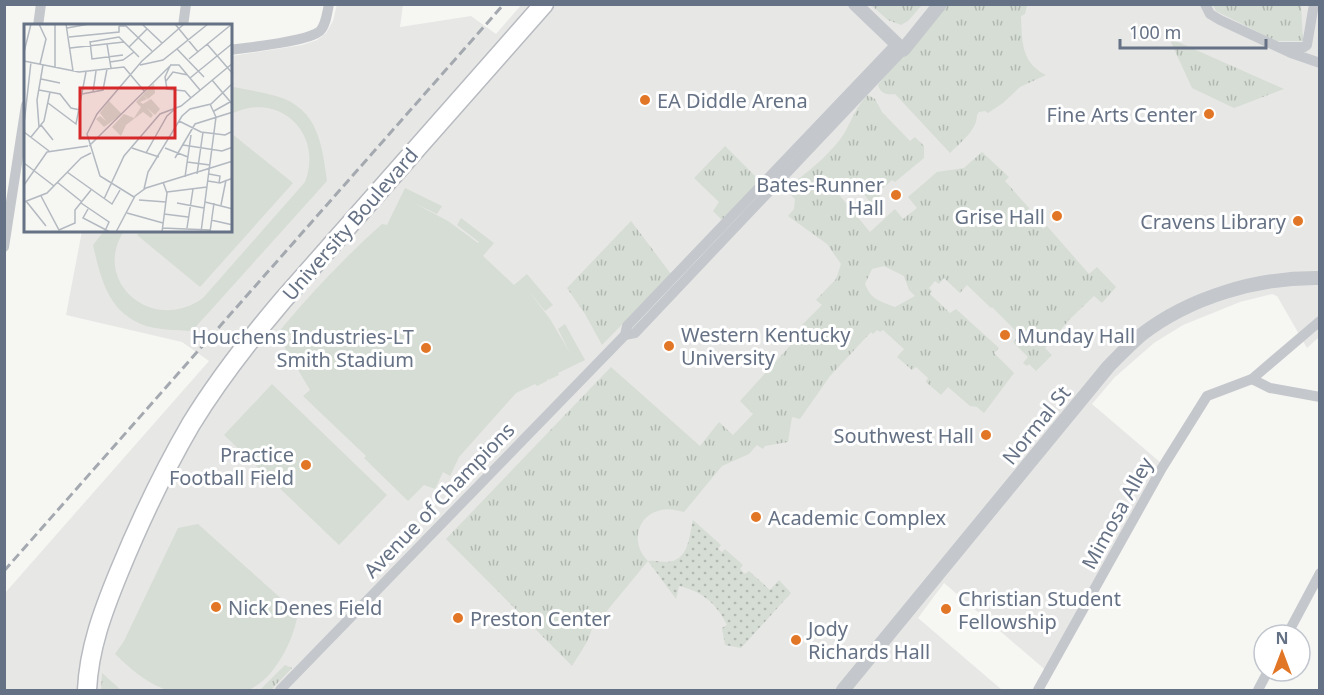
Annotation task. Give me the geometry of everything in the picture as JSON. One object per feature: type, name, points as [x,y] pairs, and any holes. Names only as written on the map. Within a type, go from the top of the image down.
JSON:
[{"type":"main road","name":"University Boulevard","points":[[87,690],[97,630],[126,556],[164,472],[209,396],[283,300],[544,4]]},
{"type":"street","points":[[38,24],[41,4]]},
{"type":"street","points":[[183,24],[186,4]]},
{"type":"street","points":[[232,50],[300,39],[316,34],[323,26],[329,4]]},
{"type":"street","points":[[855,4],[900,47]]},
{"type":"street","points":[[900,47],[929,4]]},
{"type":"street","points":[[900,47],[940,4]]},
{"type":"street","points":[[1204,4],[1210,14],[1220,20],[1278,47],[1320,63]]},
{"type":"street","points":[[1278,47],[1307,45],[1314,4]]},
{"type":"street","name":"Avenue of Champions","points":[[280,690],[624,335],[635,333],[643,325],[890,66],[900,47]]},
{"type":"street","points":[[4,247],[24,118]]},
{"type":"street","name":"Normal St","points":[[843,690],[1108,367],[1140,336],[1181,311],[1222,293],[1263,283],[1320,278]]},
{"type":"street","name":"Mimosa Alley","points":[[1038,690],[1162,468],[1207,396],[1251,380],[1320,321]]},
{"type":"street","points":[[1251,380],[1270,388],[1320,397]]},
{"type":"street","points":[[1293,623],[1320,573]]},
{"type":"shaded area","name":"Western Kentucky University","points":[[337,4],[403,5],[400,27],[471,16],[496,34],[522,4],[1319,5],[1319,337],[1307,348],[1277,296],[1272,294],[1240,302],[1183,325],[1154,343],[1115,377],[1092,404],[1161,463],[1049,673],[944,583],[918,618],[1002,690],[5,690],[5,593],[209,361],[182,342],[66,315],[82,232],[232,232],[232,56],[302,45],[317,40],[326,33],[333,21]]},
{"type":"green space","points":[[871,5],[922,5],[908,21],[901,25],[888,20]]},
{"type":"green space","points":[[941,5],[1027,5],[1025,14],[1021,16],[1024,50],[1032,64],[1046,75],[1020,87],[988,113],[979,112],[971,131],[950,153],[895,94],[884,93],[878,85]]},
{"type":"green space","points":[[1213,5],[1301,5],[1303,41],[1276,41],[1216,11]]},
{"type":"green space","points":[[1169,38],[1284,89],[1234,108],[1192,88]]},
{"type":"green space","points":[[234,87],[276,96],[301,109],[309,118],[320,141],[327,181],[192,331],[146,326],[123,313],[108,293],[93,245],[103,232],[124,232],[116,250],[115,268],[121,284],[132,297],[147,306],[164,310],[184,308],[203,298],[305,182],[309,164],[308,147],[303,133],[281,112],[265,108],[249,108],[232,114]]},
{"type":"green space","points":[[868,95],[875,99],[882,112],[910,141],[915,137],[924,146],[924,158],[895,182],[892,180],[880,191],[882,194],[872,204],[851,179],[836,191],[870,232],[895,209],[903,219],[917,208],[908,197],[937,172],[964,168],[982,152],[1009,177],[1005,181],[1029,208],[1028,210],[1043,229],[1047,226],[1089,274],[1097,267],[1116,287],[1102,303],[1094,296],[1070,319],[1045,348],[1052,355],[1036,371],[1029,364],[1027,366],[1023,363],[1028,357],[1013,342],[1020,335],[992,307],[967,285],[960,293],[944,278],[939,284],[935,281],[929,288],[932,291],[930,294],[950,313],[956,309],[999,348],[994,353],[1014,373],[984,413],[977,407],[970,406],[948,387],[941,395],[926,382],[928,378],[916,367],[912,370],[897,357],[904,349],[883,330],[880,332],[877,330],[873,334],[871,332],[830,376],[800,419],[792,417],[788,442],[765,446],[763,449],[757,445],[749,454],[722,466],[684,512],[664,509],[646,518],[638,532],[638,539],[639,547],[648,561],[592,629],[572,666],[446,539],[611,367],[700,446],[719,422],[733,435],[753,414],[740,401],[805,329],[802,325],[822,305],[816,300],[836,279],[841,264],[827,244],[788,216],[794,209],[795,199],[787,191],[778,191],[805,174],[833,148]],"holes":[[[884,266],[904,276],[909,290],[915,296],[895,307],[873,297],[865,284],[872,269]]]},
{"type":"green space","points":[[232,134],[293,183],[200,287],[137,235],[140,232],[232,232]]},
{"type":"green space","points":[[725,146],[760,181],[722,220],[713,211],[719,202],[694,178]]},
{"type":"green space","name":"Houchens Industries-LT Smith Stadium","points":[[405,188],[442,206],[437,214],[412,202],[448,221],[478,243],[457,225],[461,218],[494,243],[483,256],[514,285],[527,274],[553,305],[545,311],[527,289],[550,319],[570,353],[558,329],[565,324],[585,360],[558,373],[559,375],[548,380],[547,378],[547,381],[537,386],[535,384],[516,393],[459,457],[450,476],[443,472],[435,489],[424,485],[408,501],[364,458],[366,456],[303,396],[310,390],[282,343],[293,337],[291,334],[285,337],[281,329],[355,249],[382,224],[387,225]]},
{"type":"green space","points":[[631,221],[671,274],[602,345],[567,288]]},
{"type":"green space","name":"Practice Football Field","points":[[272,384],[387,495],[339,545],[224,435]]},
{"type":"green space","points":[[693,520],[721,545],[718,549],[722,552],[725,549],[743,565],[740,569],[745,574],[749,571],[770,590],[779,580],[791,593],[741,648],[725,645],[722,628],[727,625],[719,611],[708,600],[695,591],[679,586],[676,599],[648,561],[667,562],[680,557],[687,547]]},
{"type":"green space","name":"Nick Denes Field","points":[[198,524],[298,611],[293,633],[282,657],[266,678],[247,690],[231,692],[168,690],[144,679],[115,654],[124,641],[178,528]]},
{"type":"green space","points":[[285,665],[292,668],[271,690],[260,690]]},
{"type":"green space","points":[[102,673],[121,690],[101,690]]},
{"type":"railway","points":[[4,571],[504,4]]},
{"type":"place","name":"EA Diddle Arena","points":[[645,100]]},
{"type":"place","name":"Fine Arts Center","points":[[1209,114]]},
{"type":"place","name":"Bates-Runner Hall","points":[[896,195]]},
{"type":"place","name":"Grise Hall","points":[[1057,216]]},
{"type":"place","name":"Cravens Library","points":[[1298,221]]},
{"type":"place","name":"Munday Hall","points":[[1005,335]]},
{"type":"place","name":"Western Kentucky University","points":[[669,346]]},
{"type":"place","name":"Houchens Industries-LT Smith Stadium","points":[[426,348]]},
{"type":"place","name":"Southwest Hall","points":[[986,435]]},
{"type":"place","name":"Practice Football Field","points":[[306,465]]},
{"type":"place","name":"Academic Complex","points":[[756,517]]},
{"type":"place","name":"Nick Denes Field","points":[[216,607]]},
{"type":"place","name":"Christian Student Fellowship","points":[[946,609]]},
{"type":"place","name":"Preston Center","points":[[458,618]]},
{"type":"place","name":"Jody Richards Hall","points":[[796,640]]}]
